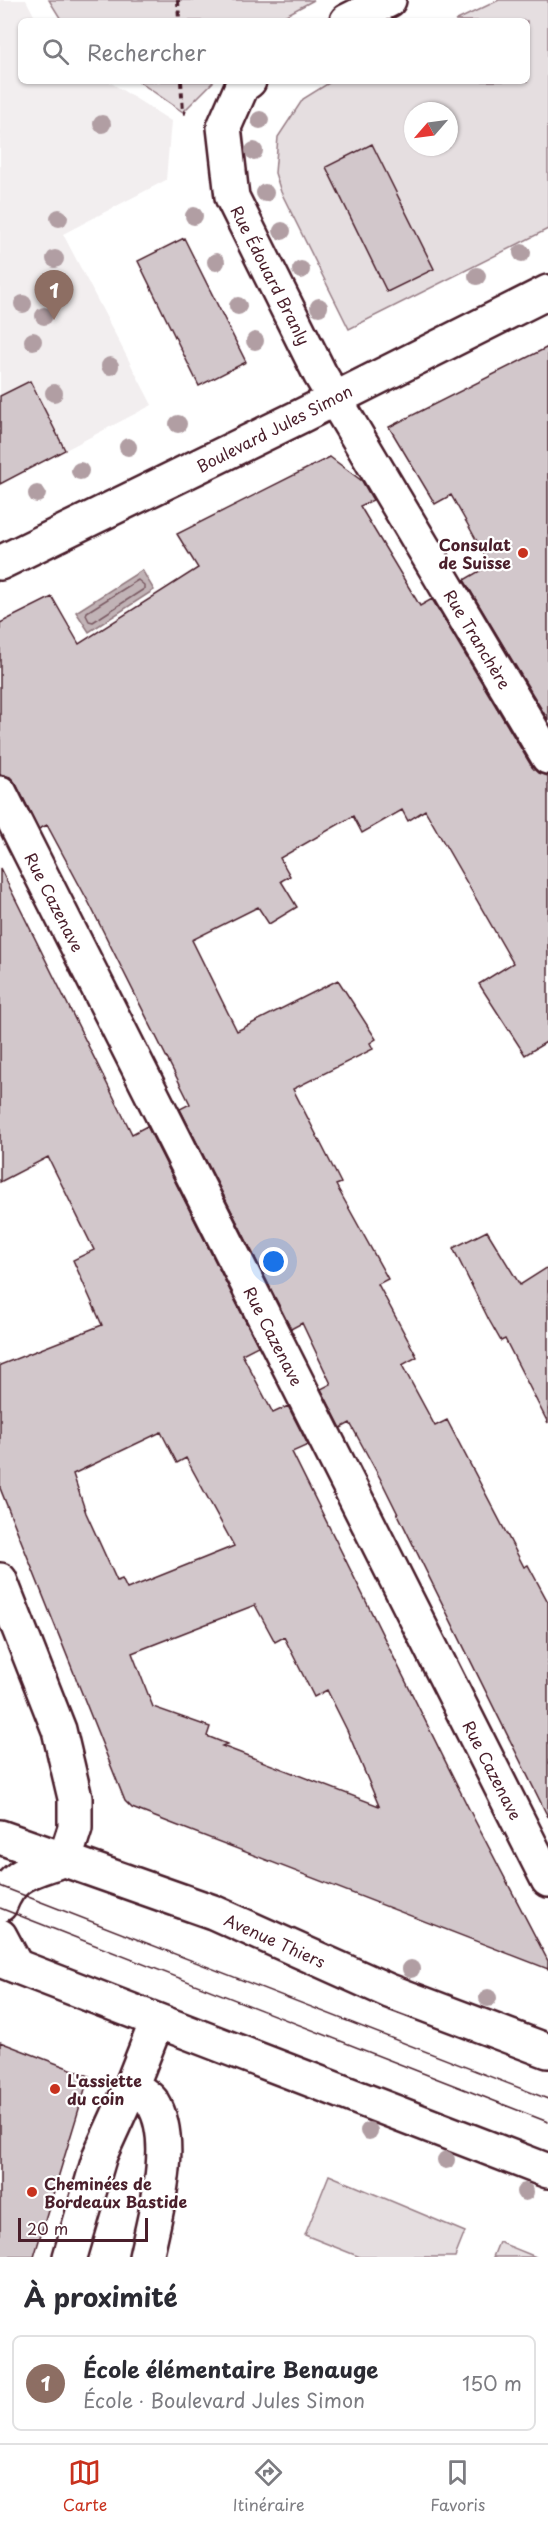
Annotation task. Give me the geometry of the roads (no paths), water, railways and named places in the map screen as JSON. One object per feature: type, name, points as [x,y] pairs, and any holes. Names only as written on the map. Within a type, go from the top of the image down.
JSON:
[{"type":"street","points":[[353,18],[389,0]]},
{"type":"street","name":"Rue Édouard Branly","points":[[245,84],[224,127],[232,197],[334,398]]},
{"type":"street","name":"Boulevard Jules Simon","points":[[0,563],[548,292]]},
{"type":"street","name":"Rue Tranchère","points":[[334,398],[548,757]]},
{"type":"street","name":"Rue Cazenave","points":[[0,793],[548,1880]]},
{"type":"street","points":[[0,1580],[59,1730],[75,1798],[75,1828],[65,1859],[21,1875],[7,1888],[0,1905]]},
{"type":"street","name":"Avenue Thiers","points":[[0,1837],[213,1912],[389,1991],[548,2051]]},
{"type":"street","points":[[0,1936],[8,1963],[548,2170]]},
{"type":"street","points":[[70,2257],[100,2155],[131,2087],[157,2020]]},
{"type":"street","points":[[131,2087],[152,2101],[162,2121],[164,2158],[146,2257]]},
{"type":"water","points":[[142,570],[154,590],[89,632],[76,612]]},
{"type":"tram line","points":[[0,1886],[548,2099]]},
{"type":"tram line","points":[[0,1908],[548,2122]]},
{"type":"place","name":"École élémentaire Benauge","points":[[54,320]]},
{"type":"place","name":"Consulat de Suisse","points":[[523,553]]},
{"type":"place","name":"L'assiette du coin","points":[[55,2089]]},
{"type":"place","name":"Cheminées de Bordeaux Bastide","points":[[32,2192]]}]
